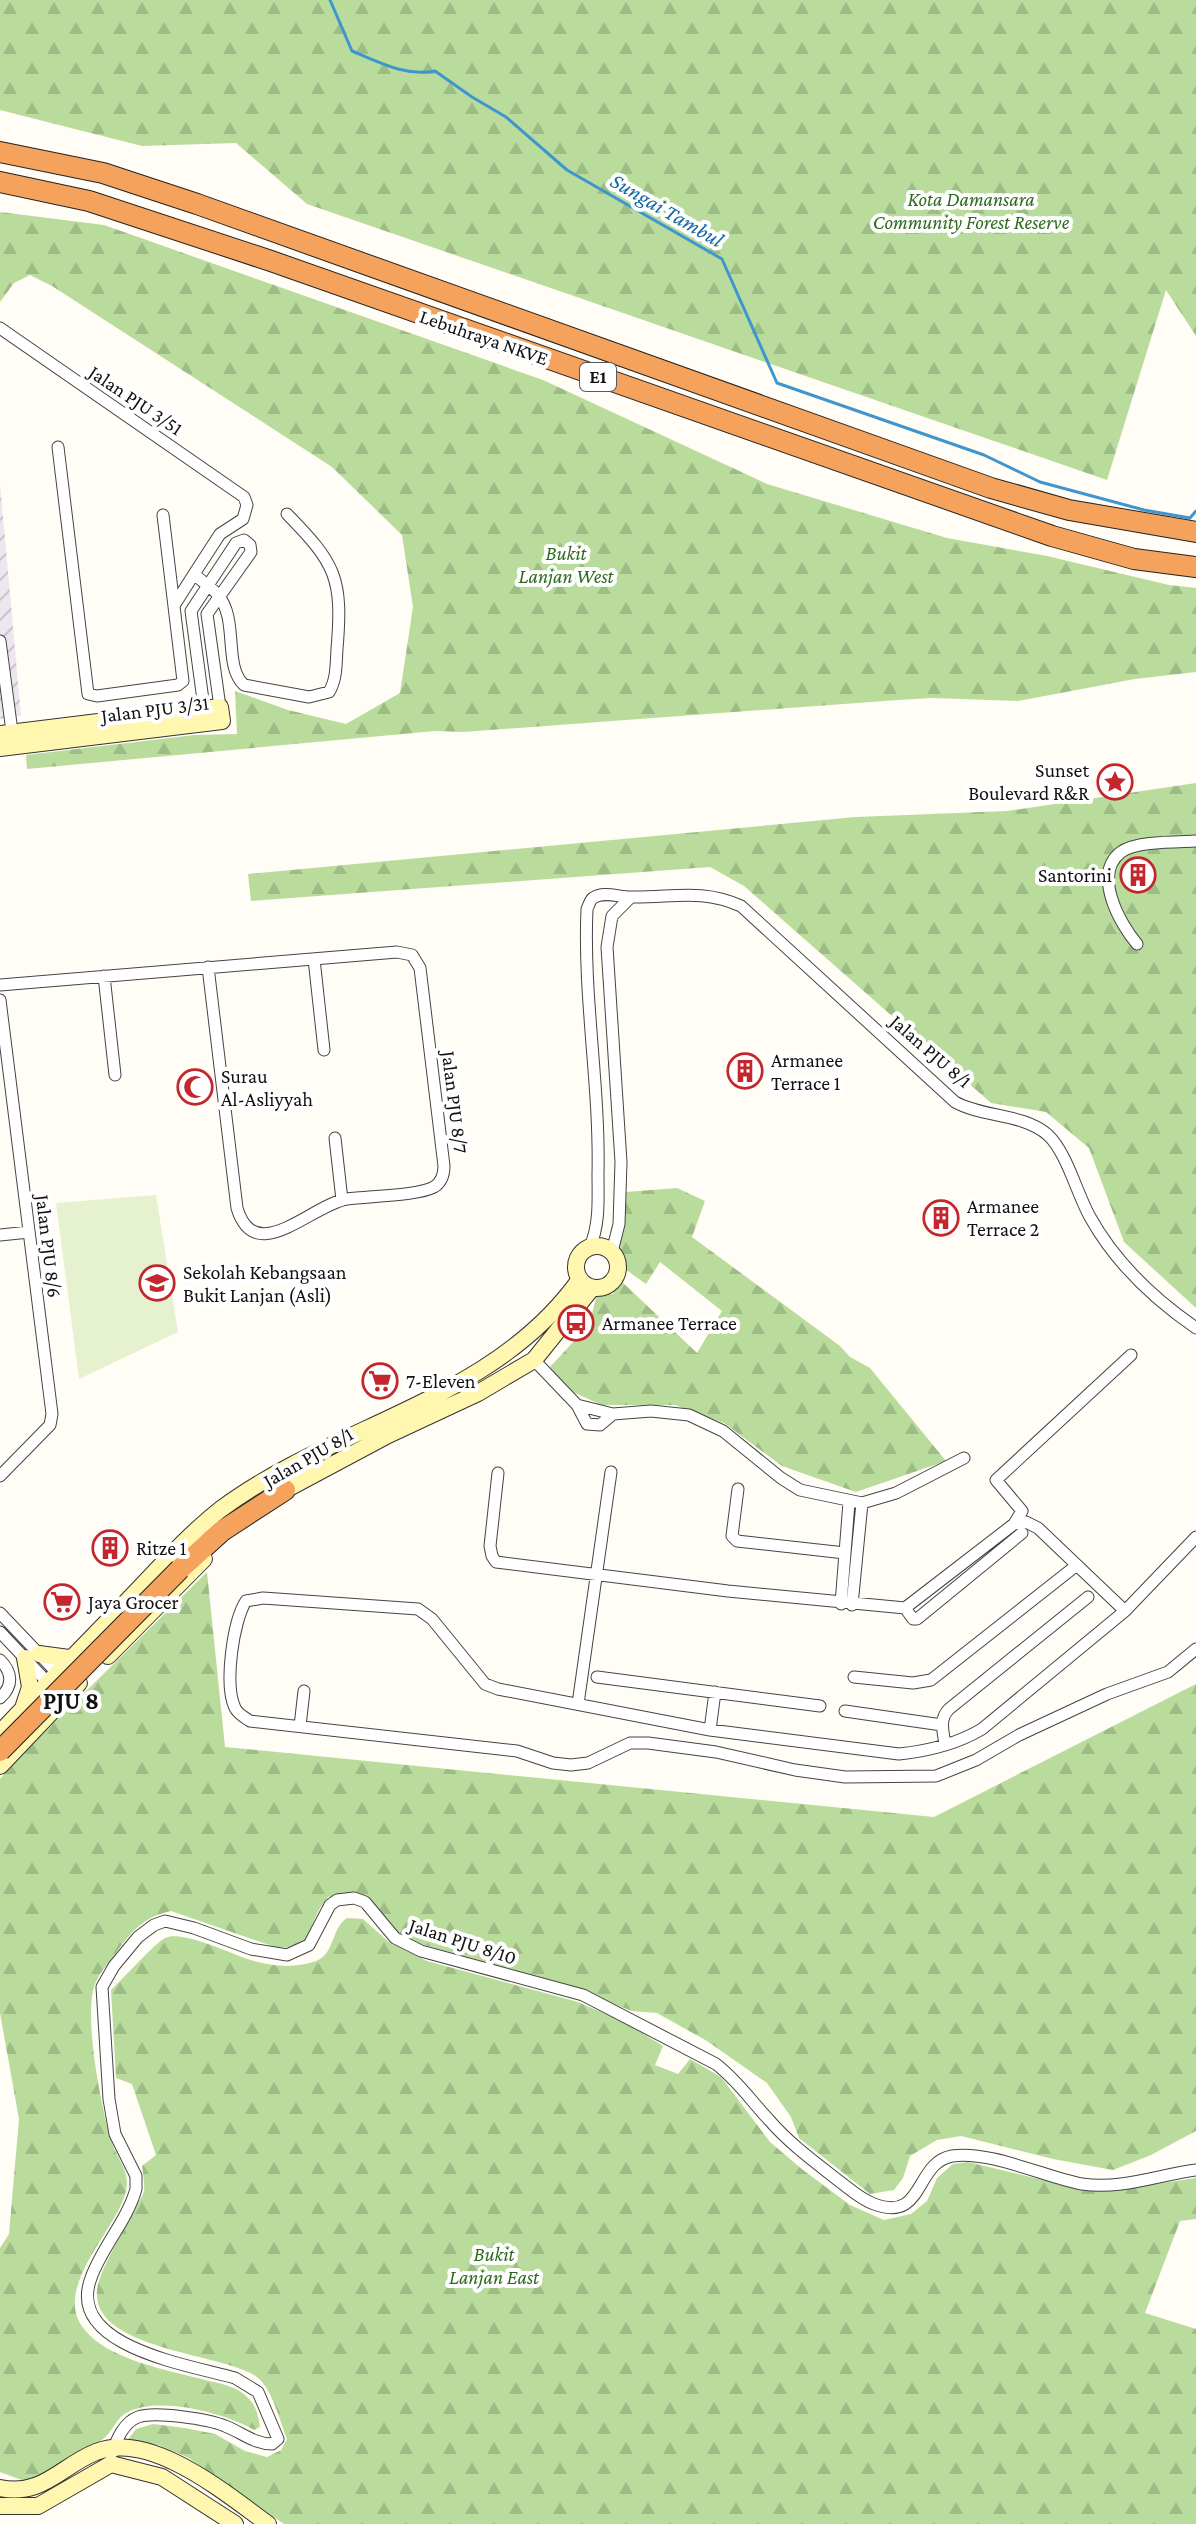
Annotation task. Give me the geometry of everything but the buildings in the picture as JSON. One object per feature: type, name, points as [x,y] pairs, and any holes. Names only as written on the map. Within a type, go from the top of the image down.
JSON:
[{"type":"highway","name":"Lebuhraya NKVE","points":[[0,152],[103,173],[197,204],[991,488],[1069,510],[1196,532]]},
{"type":"highway","name":"Lebuhraya NKVE","points":[[0,182],[89,201],[271,261],[1052,536],[1134,559],[1196,567]]},
{"type":"highway","points":[[0,1751],[190,1560],[222,1531],[285,1490]]},
{"type":"main road","name":"Jalan PJU 3/31","points":[[6,740],[210,713]]},
{"type":"main road","points":[[602,1246],[612,1252],[618,1264],[615,1277],[605,1286],[586,1284],[576,1264],[583,1251],[590,1247],[602,1246]]},
{"type":"main road","name":"Jalan PJU 8/1","points":[[0,1733],[170,1556],[223,1508],[293,1465],[478,1393],[534,1360],[586,1284]]},
{"type":"main road","name":"Jalan PJU 8/1","points":[[0,1766],[214,1550],[285,1490],[473,1377],[543,1323],[586,1284]]},
{"type":"main road","points":[[22,1710],[30,1687],[32,1656],[69,1658]]},
{"type":"main road","points":[[0,2488],[30,2490],[96,2452],[162,2477],[235,2524]]},
{"type":"main road","points":[[0,2506],[38,2506],[112,2456],[160,2455],[220,2489],[268,2524]]},
{"type":"street","name":"Jalan PJU 3/51","points":[[0,328],[244,497],[247,505],[243,519],[220,534],[194,574]]},
{"type":"street","points":[[58,447],[88,694],[97,696],[178,685],[183,681],[163,515]]},
{"type":"street","points":[[174,605],[194,574],[219,595],[229,619],[238,680],[244,685],[309,697],[329,692],[335,676],[340,619],[335,578],[323,553],[287,514]]},
{"type":"street","points":[[248,542],[251,552],[207,614],[210,713],[191,611],[236,543],[248,542]]},
{"type":"street","points":[[0,641],[6,740]]},
{"type":"street","points":[[1137,944],[1115,910],[1109,887],[1112,864],[1123,851],[1153,844],[1196,841]]},
{"type":"street","name":"Jalan PJU 8/1","points":[[590,1247],[597,1230],[599,1151],[587,909],[591,900],[611,895],[713,896],[741,906],[955,1102],[969,1110],[1027,1122],[1051,1138],[1104,1242],[1136,1278],[1196,1328]]},
{"type":"street","points":[[612,1252],[619,1224],[621,1162],[607,947],[612,916],[631,897]]},
{"type":"street","points":[[587,949],[607,947]]},
{"type":"street","name":"Jalan PJU 8/7","points":[[0,985],[208,967],[405,952],[417,960],[444,1166],[444,1176],[433,1188],[342,1200],[281,1230],[263,1235],[250,1231],[237,1208],[208,967]]},
{"type":"street","points":[[314,959],[324,1050]]},
{"type":"street","points":[[104,976],[115,1075]]},
{"type":"street","name":"Jalan PJU 8/6","points":[[0,1000],[52,1414],[50,1425],[0,1476]]},
{"type":"street","points":[[335,1138],[342,1200]]},
{"type":"street","points":[[0,1235],[29,1232]]},
{"type":"street","points":[[1018,1528],[1022,1511],[996,1480],[1131,1355]]},
{"type":"street","points":[[534,1360],[577,1405],[587,1424],[600,1425],[613,1414],[651,1411],[689,1415],[723,1431],[800,1490],[856,1502],[896,1493],[964,1458]]},
{"type":"street","points":[[578,1704],[611,1472]]},
{"type":"street","points":[[498,1473],[490,1546],[496,1562],[596,1576],[905,1608],[913,1619],[917,1619],[1018,1528],[1032,1524],[1125,1611]]},
{"type":"street","points":[[738,1489],[732,1536],[737,1541],[845,1553]]},
{"type":"street","points":[[847,1604],[845,1553],[856,1502]]},
{"type":"street","points":[[847,1604],[856,1502]]},
{"type":"street","points":[[1196,1537],[1125,1611],[982,1729],[922,1752],[899,1754],[710,1730],[498,1689],[485,1684],[432,1619],[418,1609],[263,1598],[246,1601],[239,1617],[229,1677],[235,1707],[250,1721],[517,1751],[553,1763],[571,1765],[588,1763],[630,1743],[648,1743],[716,1752],[795,1770],[845,1777],[917,1778],[952,1771],[1107,1694],[1168,1672],[1196,1649]]},
{"type":"street","points":[[854,1677],[913,1683],[931,1680],[1077,1565]]},
{"type":"street","points":[[945,1744],[942,1725],[949,1709],[1088,1597]]},
{"type":"street","points":[[0,1613],[32,1656],[68,1695]]},
{"type":"street","points":[[0,1632],[32,1656]]},
{"type":"street","points":[[0,1660],[11,1678],[9,1689],[0,1698]]},
{"type":"street","points":[[597,1677],[820,1706]]},
{"type":"street","points":[[300,1726],[304,1691]]},
{"type":"street","points":[[710,1730],[715,1692]]},
{"type":"street","points":[[845,1711],[942,1725]]},
{"type":"street","name":"Jalan PJU 8/10","points":[[112,2456],[127,2424],[138,2417],[199,2419],[223,2425],[261,2443],[272,2444],[278,2439],[258,2392],[248,2385],[235,2378],[125,2345],[100,2328],[88,2308],[90,2278],[136,2189],[132,2165],[115,2134],[109,2099],[102,1987],[114,1966],[138,1937],[165,1921],[251,1949],[287,1955],[309,1945],[325,1912],[337,1900],[354,1898],[365,1902],[395,1938],[421,1951],[583,1995],[716,2064],[733,2077],[789,2141],[858,2196],[883,2206],[909,2203],[935,2163],[950,2156],[973,2156],[1085,2184],[1119,2184],[1196,2170]]},
{"type":"shaded area","points":[[0,483],[21,716],[0,719]]},
{"type":"green space","name":"Kota Damansara Community Forest Reserve","points":[[0,0],[1196,0],[1196,336],[1166,290],[1107,480],[307,204],[236,143],[142,146],[0,110]]},
{"type":"green space","name":"Bukit Lanjan West","points":[[0,212],[104,225],[543,380],[767,484],[947,538],[1196,588],[1196,672],[1135,679],[1018,701],[932,698],[463,732],[435,731],[27,769],[26,755],[195,735],[237,734],[235,691],[288,710],[346,724],[400,693],[413,607],[402,535],[332,467],[52,286],[30,275],[14,283],[0,302]]},
{"type":"green space","points":[[1196,783],[1196,1308],[1124,1242],[1089,1148],[1046,1112],[991,1103],[744,886],[710,867],[251,901],[248,874],[856,817],[1007,811]]},
{"type":"green space","points":[[677,1188],[705,1201],[692,1237],[840,1346],[850,1357],[870,1368],[946,1461],[856,1492],[782,1466],[724,1423],[675,1405],[602,1405],[568,1390],[550,1367],[589,1325],[597,1294],[613,1294],[620,1280],[697,1353],[722,1311],[660,1262],[646,1284],[622,1267],[621,1239],[626,1192]]},
{"type":"green space","points":[[156,1195],[178,1332],[79,1379],[56,1203]]},
{"type":"green space","points":[[207,1572],[225,1747],[934,1817],[1196,1684],[1196,2131],[1151,2155],[1113,2170],[961,2136],[937,2140],[910,2156],[903,2178],[894,2190],[870,2194],[799,2138],[791,2117],[767,2083],[707,2041],[657,2013],[632,2011],[561,1984],[404,1939],[369,1900],[347,1894],[328,1897],[306,1939],[289,1947],[278,1948],[171,1911],[139,1926],[95,1984],[91,2017],[98,2084],[111,2140],[125,2171],[127,2184],[120,2206],[80,2278],[75,2296],[76,2313],[84,2329],[108,2349],[157,2368],[240,2391],[254,2405],[260,2427],[254,2430],[192,2409],[142,2407],[124,2414],[94,2445],[27,2482],[0,2472],[0,2248],[9,2234],[19,2119],[0,2013],[0,1779]]},
{"type":"green space","name":"Bukit Lanjan East","points":[[347,1918],[363,1919],[390,1943],[427,1961],[578,2002],[624,2022],[663,2046],[655,2065],[678,2074],[690,2059],[721,2077],[770,2142],[803,2170],[850,2205],[884,2220],[911,2214],[927,2201],[937,2178],[953,2164],[968,2162],[1084,2190],[1122,2189],[1196,2178],[1196,2219],[1180,2221],[1145,2313],[1196,2329],[1196,2524],[284,2524],[189,2458],[159,2445],[127,2441],[136,2429],[153,2424],[215,2434],[245,2451],[267,2457],[281,2450],[287,2439],[266,2387],[254,2375],[237,2367],[135,2337],[114,2325],[101,2310],[97,2290],[99,2282],[143,2193],[142,2166],[156,2155],[132,2084],[116,2078],[111,1990],[165,1938],[184,1937],[262,1963],[293,1966],[322,1958]]},
{"type":"waterway","name":"Sungai Tambul","points":[[330,0],[352,51],[403,70],[435,71],[506,117],[567,170],[722,259],[777,383],[984,455],[1040,482],[1144,510],[1190,518],[1196,511]]},
{"type":"place","name":"Sunset Boulevard R&R","points":[[1115,782]]},
{"type":"place","name":"Santorini","points":[[1138,875]]},
{"type":"place","name":"Armanee Terrace 1","points":[[745,1071]]},
{"type":"place","name":"Surau Al-Asliyyah","points":[[195,1087]]},
{"type":"place","name":"Armanee Terrace 2","points":[[941,1218]]},
{"type":"place","name":"Sekolah Kebangsaan Bukit Lanjan (Asli)","points":[[157,1283]]},
{"type":"place","name":"Armanee Terrace","points":[[576,1323]]},
{"type":"place","name":"7-Eleven","points":[[380,1381]]},
{"type":"place","name":"Ritze 1","points":[[110,1548]]},
{"type":"place","name":"Jaya Grocer","points":[[62,1602]]},
{"type":"district","name":"PJU 8","points":[[71,1700]]}]
